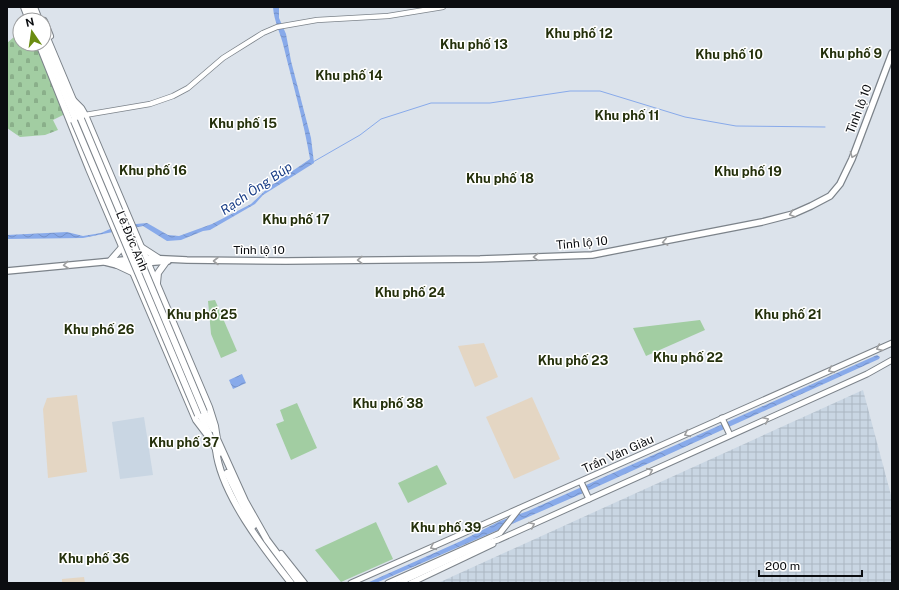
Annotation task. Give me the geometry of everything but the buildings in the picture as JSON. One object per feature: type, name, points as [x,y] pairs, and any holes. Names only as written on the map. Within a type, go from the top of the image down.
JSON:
[{"type":"highway","points":[[52,41],[61,72]]},
{"type":"highway","points":[[52,50],[74,101],[78,118],[202,413],[207,430],[215,440]]},
{"type":"highway","name":"Lê Đức Anh","points":[[43,52],[130,221],[214,420],[216,450],[264,542],[291,583]]},
{"type":"highway","points":[[47,52],[71,108],[78,118]]},
{"type":"highway","points":[[50,69],[61,84]]},
{"type":"highway","name":"Lê Đức Anh","points":[[78,118],[108,213],[196,420],[215,440],[264,542],[299,583]]},
{"type":"highway","points":[[108,213],[119,212],[124,208]]},
{"type":"highway","points":[[108,261],[122,245],[139,243],[158,258]]},
{"type":"highway","points":[[142,293],[147,287],[157,286],[158,273],[169,261]]},
{"type":"highway","points":[[117,265],[134,274]]},
{"type":"highway","points":[[155,322],[160,317],[170,316]]},
{"type":"highway","points":[[202,413],[210,423],[215,440]]},
{"type":"highway","name":"Lê Đức Anh","points":[[264,542],[276,548],[304,583]]},
{"type":"main road","name":"Tỉnh lộ 10","points":[[7,271],[108,261],[461,259],[592,255],[749,225],[793,214],[827,198],[842,180],[892,53]]},
{"type":"main road","name":"Tỉnh lộ 10","points":[[146,261],[158,258],[169,261]]},
{"type":"main road","name":"Tỉnh lộ 10","points":[[108,261],[117,265],[129,261]]},
{"type":"main road","name":"Trần Văn Giàu","points":[[351,583],[723,420],[892,343]]},
{"type":"main road","points":[[411,583],[483,550],[497,541],[729,434],[867,374],[892,360]]},
{"type":"main road","points":[[723,420],[729,434]]},
{"type":"main road","points":[[581,482],[589,499]]},
{"type":"main road","points":[[388,583],[500,533],[520,508]]},
{"type":"main road","points":[[399,583],[481,545],[497,541]]},
{"type":"street","points":[[78,118],[145,104],[173,96],[188,88],[223,58],[263,33],[276,27],[328,19],[388,16],[443,7]]},
{"type":"shaded area","points":[[484,343],[498,377],[475,387],[458,346]]},
{"type":"shaded area","points":[[863,390],[892,499],[892,583],[438,583]]},
{"type":"shaded area","points":[[77,395],[87,472],[48,478],[43,409],[47,398]]},
{"type":"shaded area","points":[[532,397],[560,459],[514,479],[486,417]]},
{"type":"shaded area","points":[[144,417],[153,475],[120,479],[112,422]]},
{"type":"shaded area","points":[[84,577],[85,583],[62,583],[62,579]]},
{"type":"green space","points":[[12,39],[12,52],[40,52],[65,114],[53,120],[58,130],[45,135],[20,137],[7,128],[7,43]]},
{"type":"green space","points":[[215,300],[237,351],[221,358],[211,334],[208,301]]},
{"type":"green space","points":[[700,320],[705,330],[646,356],[633,328]]},
{"type":"green space","points":[[297,403],[317,448],[291,460],[276,424],[284,421],[280,410]]},
{"type":"green space","points":[[437,465],[447,484],[408,503],[398,483]]},
{"type":"green space","points":[[376,522],[393,559],[341,582],[315,550]]},
{"type":"water","name":"Rạch Ông Búp","points":[[273,7],[279,7],[279,18],[286,34],[291,61],[311,138],[314,163],[263,195],[255,204],[210,230],[203,231],[181,240],[167,241],[143,226],[83,238],[7,239],[7,235],[67,232],[83,236],[101,233],[110,229],[147,223],[168,235],[179,236],[212,224],[251,204],[269,187],[310,159],[302,117]]},
{"type":"water","points":[[877,355],[880,357],[879,359],[581,494],[376,583],[367,583],[461,541],[500,521],[528,511]]},
{"type":"water","points":[[242,374],[246,383],[233,389],[229,380]]},
{"type":"waterway","points":[[313,162],[360,135],[381,119],[431,103],[490,103],[570,91],[600,91],[685,117],[736,126],[825,127]]},
{"type":"district","name":"Khu phố 12","points":[[579,33]]},
{"type":"district","name":"Khu phố 13","points":[[474,44]]},
{"type":"district","name":"Khu phố 9","points":[[851,53]]},
{"type":"district","name":"Khu phố 10","points":[[729,54]]},
{"type":"district","name":"Khu phố 14","points":[[349,75]]},
{"type":"district","name":"Khu phố 11","points":[[627,115]]},
{"type":"district","name":"Khu phố 15","points":[[243,123]]},
{"type":"district","name":"Khu phố 16","points":[[153,170]]},
{"type":"district","name":"Khu phố 19","points":[[748,171]]},
{"type":"district","name":"Khu phố 18","points":[[500,178]]},
{"type":"district","name":"Khu phố 17","points":[[296,219]]},
{"type":"district","name":"Khu phố 24","points":[[410,292]]},
{"type":"district","name":"Khu phố 25","points":[[202,314]]},
{"type":"district","name":"Khu phố 21","points":[[788,314]]},
{"type":"district","name":"Khu phố 26","points":[[99,329]]},
{"type":"district","name":"Khu phố 22","points":[[688,357]]},
{"type":"district","name":"Khu phố 23","points":[[573,360]]},
{"type":"district","name":"Khu phố 38","points":[[388,403]]},
{"type":"district","name":"Khu phố 37","points":[[184,442]]},
{"type":"district","name":"Khu phố 39","points":[[446,527]]},
{"type":"district","name":"Khu phố 36","points":[[94,558]]}]
